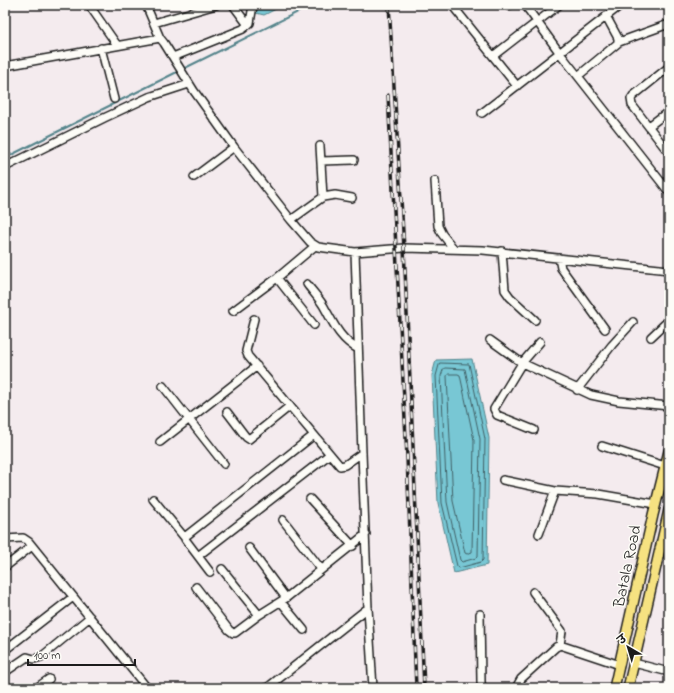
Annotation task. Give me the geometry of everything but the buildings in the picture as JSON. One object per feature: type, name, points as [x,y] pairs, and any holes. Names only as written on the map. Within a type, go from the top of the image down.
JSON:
[{"type":"main road","name":"Batala Road","points":[[614,688],[669,451]]},
{"type":"main road","name":"Batala Road","points":[[628,688],[669,510]]},
{"type":"street","points":[[89,5],[117,45]]},
{"type":"street","points":[[146,5],[160,38],[184,77],[234,147],[291,220],[315,246],[355,252],[404,248],[502,252],[669,270]]},
{"type":"street","points":[[154,23],[216,5]]},
{"type":"street","points":[[233,5],[248,25]]},
{"type":"street","points":[[173,57],[236,32],[248,25],[251,20],[253,5]]},
{"type":"street","points":[[452,5],[517,86]]},
{"type":"street","points":[[525,5],[558,52],[669,192]]},
{"type":"street","points":[[493,56],[559,5]]},
{"type":"street","points":[[482,113],[619,5]]},
{"type":"street","points":[[606,16],[619,42]]},
{"type":"street","points":[[578,76],[619,42],[666,25]]},
{"type":"street","points":[[5,66],[160,38]]},
{"type":"street","points":[[101,48],[114,99]]},
{"type":"street","points":[[669,66],[631,99],[632,105],[669,153]]},
{"type":"street","points":[[5,167],[149,97],[189,84]]},
{"type":"street","points":[[649,126],[669,111]]},
{"type":"street","points":[[320,146],[323,197]]},
{"type":"street","points":[[194,177],[234,147]]},
{"type":"street","points":[[321,161],[354,160]]},
{"type":"street","points":[[434,181],[438,226],[442,234],[454,249]]},
{"type":"street","points":[[291,220],[323,197],[335,195],[352,198]]},
{"type":"street","points":[[234,311],[315,246]]},
{"type":"street","points":[[355,252],[368,608],[373,688]]},
{"type":"street","points":[[502,252],[505,290],[510,297],[535,320]]},
{"type":"street","points":[[559,258],[561,268],[605,329]]},
{"type":"street","points":[[277,278],[314,326]]},
{"type":"street","points":[[307,284],[347,342],[358,349]]},
{"type":"street","points":[[254,320],[246,350],[248,356],[340,466],[362,453]]},
{"type":"street","points":[[651,337],[669,320]]},
{"type":"street","points":[[578,390],[612,345],[633,322]]},
{"type":"street","points":[[490,340],[522,363],[578,390],[603,398],[619,401],[669,406]]},
{"type":"street","points":[[534,430],[497,415],[494,409],[522,363],[540,342]]},
{"type":"street","points":[[160,442],[257,366]]},
{"type":"street","points":[[163,386],[224,464]]},
{"type":"street","points":[[227,412],[249,439],[290,406]]},
{"type":"street","points":[[185,538],[314,435]]},
{"type":"street","points":[[602,446],[665,466]]},
{"type":"street","points":[[198,556],[330,454]]},
{"type":"street","points":[[503,480],[555,491],[598,494],[656,504]]},
{"type":"street","points":[[539,534],[555,491]]},
{"type":"street","points":[[310,498],[353,546]]},
{"type":"street","points":[[153,499],[185,538],[210,572]]},
{"type":"street","points":[[283,520],[321,569]]},
{"type":"street","points":[[196,587],[233,633],[239,631],[259,615],[283,600],[321,569],[353,546],[366,534]]},
{"type":"street","points":[[5,539],[23,538],[29,542],[147,688]]},
{"type":"street","points":[[5,567],[32,546]]},
{"type":"street","points":[[249,548],[304,630]]},
{"type":"street","points":[[222,569],[259,615]]},
{"type":"street","points":[[533,592],[562,631],[560,645]]},
{"type":"street","points":[[5,650],[72,597]]},
{"type":"street","points":[[267,688],[368,608]]},
{"type":"street","points":[[480,614],[480,682],[482,688]]},
{"type":"street","points":[[5,672],[27,657],[41,657],[90,617]]},
{"type":"street","points":[[516,688],[521,679],[560,645],[620,665]]},
{"type":"street","points":[[634,663],[669,672]]},
{"type":"street","points":[[36,688],[49,679]]},
{"type":"water","points":[[260,5],[284,5],[264,15],[256,13]]},
{"type":"water","points":[[472,359],[489,438],[487,565],[454,573],[438,503],[432,375],[436,360]]},
{"type":"waterway","points":[[183,69],[312,5]]},
{"type":"waterway","points":[[5,158],[179,71]]},
{"type":"railway","points":[[389,5],[404,248],[424,688]]},
{"type":"railway","points":[[388,95],[407,457],[416,688]]}]
